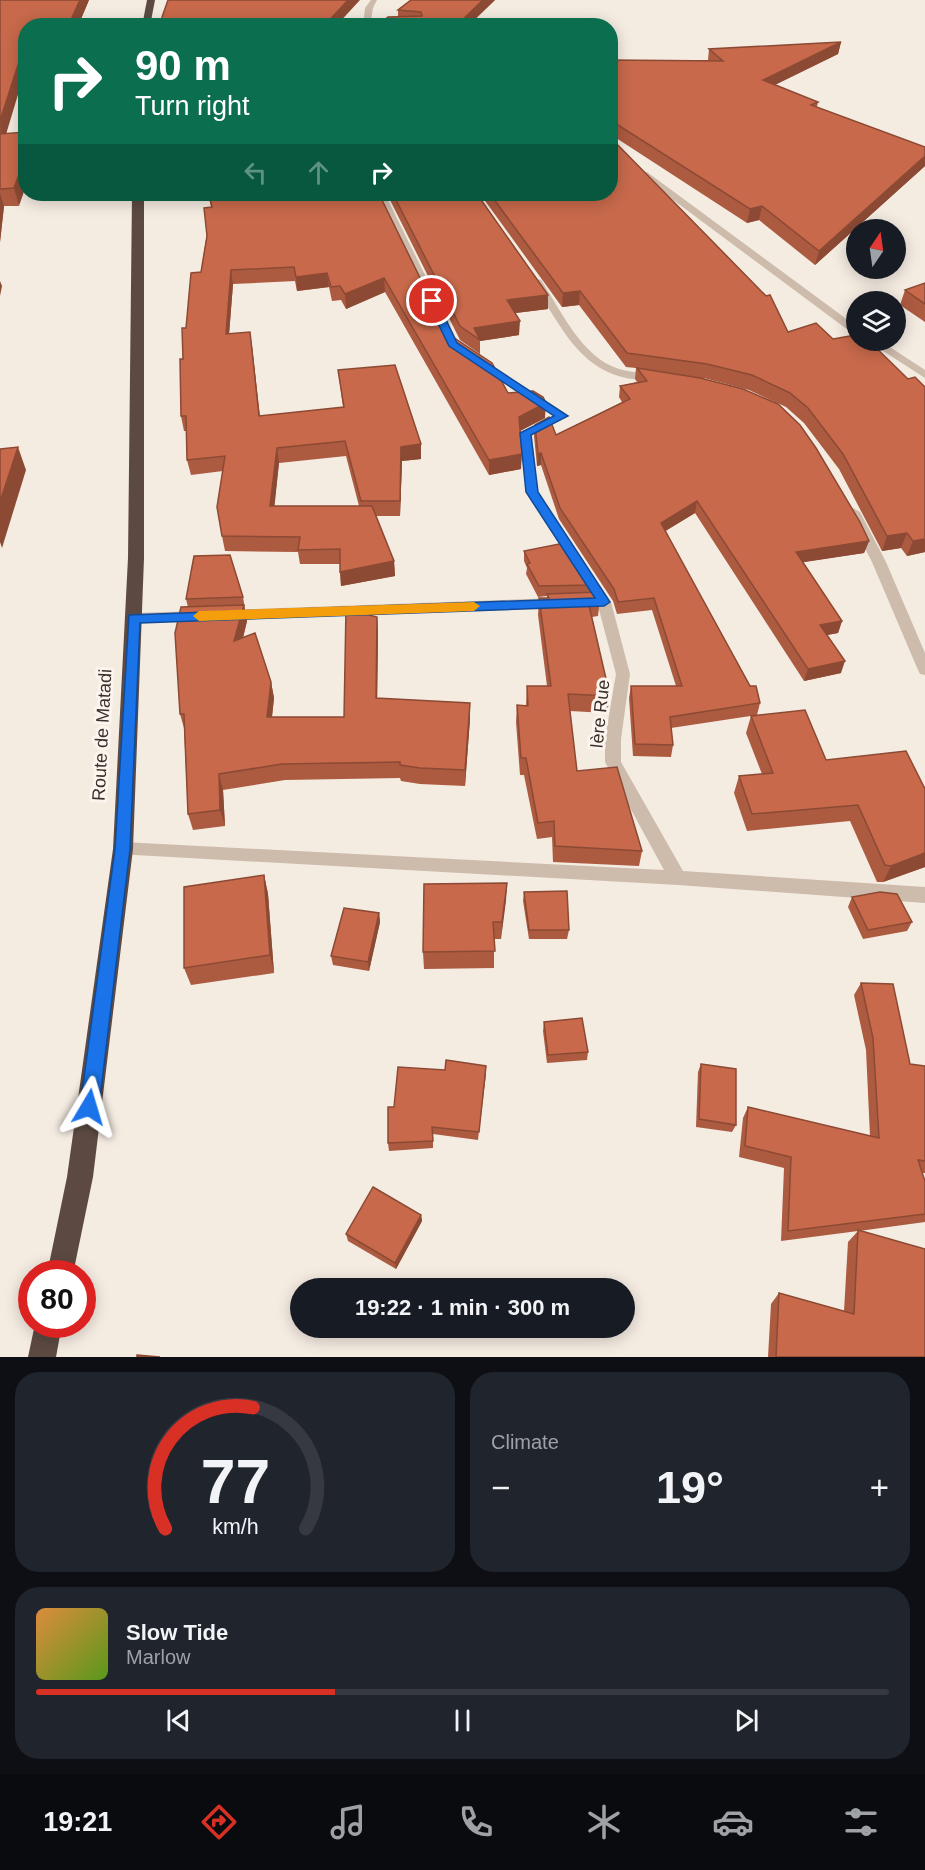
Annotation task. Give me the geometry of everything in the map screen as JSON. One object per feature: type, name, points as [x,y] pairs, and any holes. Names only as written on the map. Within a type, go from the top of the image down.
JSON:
[{"type":"highway","points":[[148,18],[151,0]]},
{"type":"highway","name":"Route de Matadi","points":[[63,1260],[80,1177],[123,849],[136,558],[138,201]]},
{"type":"highway","points":[[42,1357],[46,1338]]},
{"type":"street","points":[[368,18],[369,8],[374,0]]},
{"type":"street","points":[[637,167],[651,180],[846,323]]},
{"type":"street","name":"Ière Rue","points":[[383,201],[453,344],[562,416],[526,433],[532,492],[598,602],[623,674],[614,739],[614,762],[678,878]]},
{"type":"street","points":[[530,271],[584,350],[601,365],[614,371],[665,380]]},
{"type":"street","points":[[888,351],[924,374]]},
{"type":"street","points":[[844,496],[879,562],[925,670]]},
{"type":"street","points":[[133,618],[569,603]]},
{"type":"street","points":[[123,849],[678,878],[925,895]]},
{"type":"building","points":[[0,0],[80,0],[72,18],[18,18],[18,65],[0,121]]},
{"type":"building","points":[[168,0],[348,0],[331,18],[162,17]]},
{"type":"building","points":[[411,0],[483,0],[464,18],[387,18],[422,16],[421,12],[398,10]]},
{"type":"building","points":[[841,42],[763,80],[818,102],[811,105],[925,147],[925,156],[855,219],[846,219],[846,227],[819,251],[762,206],[750,209],[618,125],[618,60],[723,61],[709,49]]},
{"type":"building","points":[[18,133],[18,177],[14,188],[0,189],[0,134]]},
{"type":"building","points":[[618,145],[766,296],[770,295],[788,332],[816,323],[833,339],[846,337],[846,351],[879,351],[908,379],[915,377],[925,387],[925,539],[913,541],[907,533],[887,536],[843,454],[808,408],[790,393],[752,375],[707,364],[627,353],[580,291],[563,293],[495,201],[618,201]]},
{"type":"building","points":[[211,201],[382,201],[447,333],[492,363],[508,393],[533,391],[543,397],[546,403],[519,417],[522,454],[489,460],[384,278],[345,294],[340,286],[331,287],[327,273],[296,277],[294,267],[231,270],[226,334],[250,332],[259,416],[344,407],[338,370],[395,365],[421,444],[401,447],[400,501],[361,501],[345,441],[277,448],[270,506],[372,506],[394,561],[340,572],[340,549],[298,550],[300,537],[222,536],[217,507],[225,456],[187,460],[186,416],[181,416],[182,328],[186,328],[191,273],[201,272],[207,236],[204,208],[212,207]]},
{"type":"building","points":[[397,201],[482,201],[548,295],[507,300],[520,321],[474,328],[480,340],[460,326]]},
{"type":"building","points":[[925,283],[925,304],[905,290]]},
{"type":"building","points":[[637,368],[700,378],[743,389],[778,404],[800,425],[816,448],[869,541],[796,552],[842,621],[820,625],[845,661],[808,669],[697,501],[661,523],[750,686],[756,686],[760,703],[670,717],[673,745],[635,744],[631,686],[682,686],[654,598],[618,602],[614,589],[560,508],[541,453],[538,454],[535,425],[549,417],[556,435],[630,399],[620,386],[647,381]]},
{"type":"building","points":[[18,447],[0,502],[0,449]]},
{"type":"building","points":[[564,543],[591,585],[539,586],[527,564],[530,563],[524,551]]},
{"type":"building","points":[[230,555],[243,597],[186,599],[194,556]]},
{"type":"building","points":[[598,592],[600,599],[588,601],[610,696],[568,694],[577,771],[617,767],[642,851],[555,846],[554,821],[538,823],[526,758],[521,758],[517,705],[528,706],[527,686],[551,686],[539,598],[549,598],[547,594]]},
{"type":"building","points":[[244,605],[234,641],[255,633],[271,682],[267,717],[344,717],[346,609],[377,617],[376,698],[470,703],[465,770],[420,768],[400,765],[400,762],[282,764],[219,774],[220,810],[188,814],[184,714],[180,714],[175,633],[181,607]]},
{"type":"building","points":[[805,710],[826,760],[906,751],[925,789],[925,853],[891,866],[885,865],[858,805],[752,814],[739,776],[773,773],[751,716]]},
{"type":"building","points":[[264,875],[270,955],[184,968],[184,887]]},
{"type":"building","points":[[507,883],[502,922],[493,922],[495,951],[423,952],[424,884]]},
{"type":"building","points":[[567,891],[569,930],[529,930],[524,892]]},
{"type":"building","points":[[880,892],[897,894],[912,922],[868,930],[852,897]]},
{"type":"building","points":[[344,908],[379,913],[368,962],[331,956]]},
{"type":"building","points":[[861,983],[893,984],[910,1064],[925,1066],[925,1161],[918,1160],[925,1181],[925,1214],[788,1231],[791,1157],[745,1146],[748,1107],[879,1138],[873,1038]]},
{"type":"building","points":[[582,1018],[588,1052],[548,1055],[544,1022]]},
{"type":"building","points":[[446,1060],[486,1066],[479,1132],[432,1127],[433,1141],[388,1143],[388,1107],[394,1107],[398,1067],[445,1070]]},
{"type":"building","points":[[701,1064],[736,1069],[736,1125],[699,1119]]},
{"type":"building","points":[[373,1187],[421,1215],[395,1263],[346,1234]]},
{"type":"building","points":[[858,1230],[925,1249],[925,1357],[776,1357],[779,1293],[854,1314]]},
{"type":"building","points":[[137,1355],[160,1357],[137,1357]]},
{"type":"slow traffic","points":[[199,616],[474,606]]},
{"type":"route","points":[[89,1107],[123,849],[133,618],[604,602],[532,492],[526,433],[562,416],[453,344],[432,301]]}]
